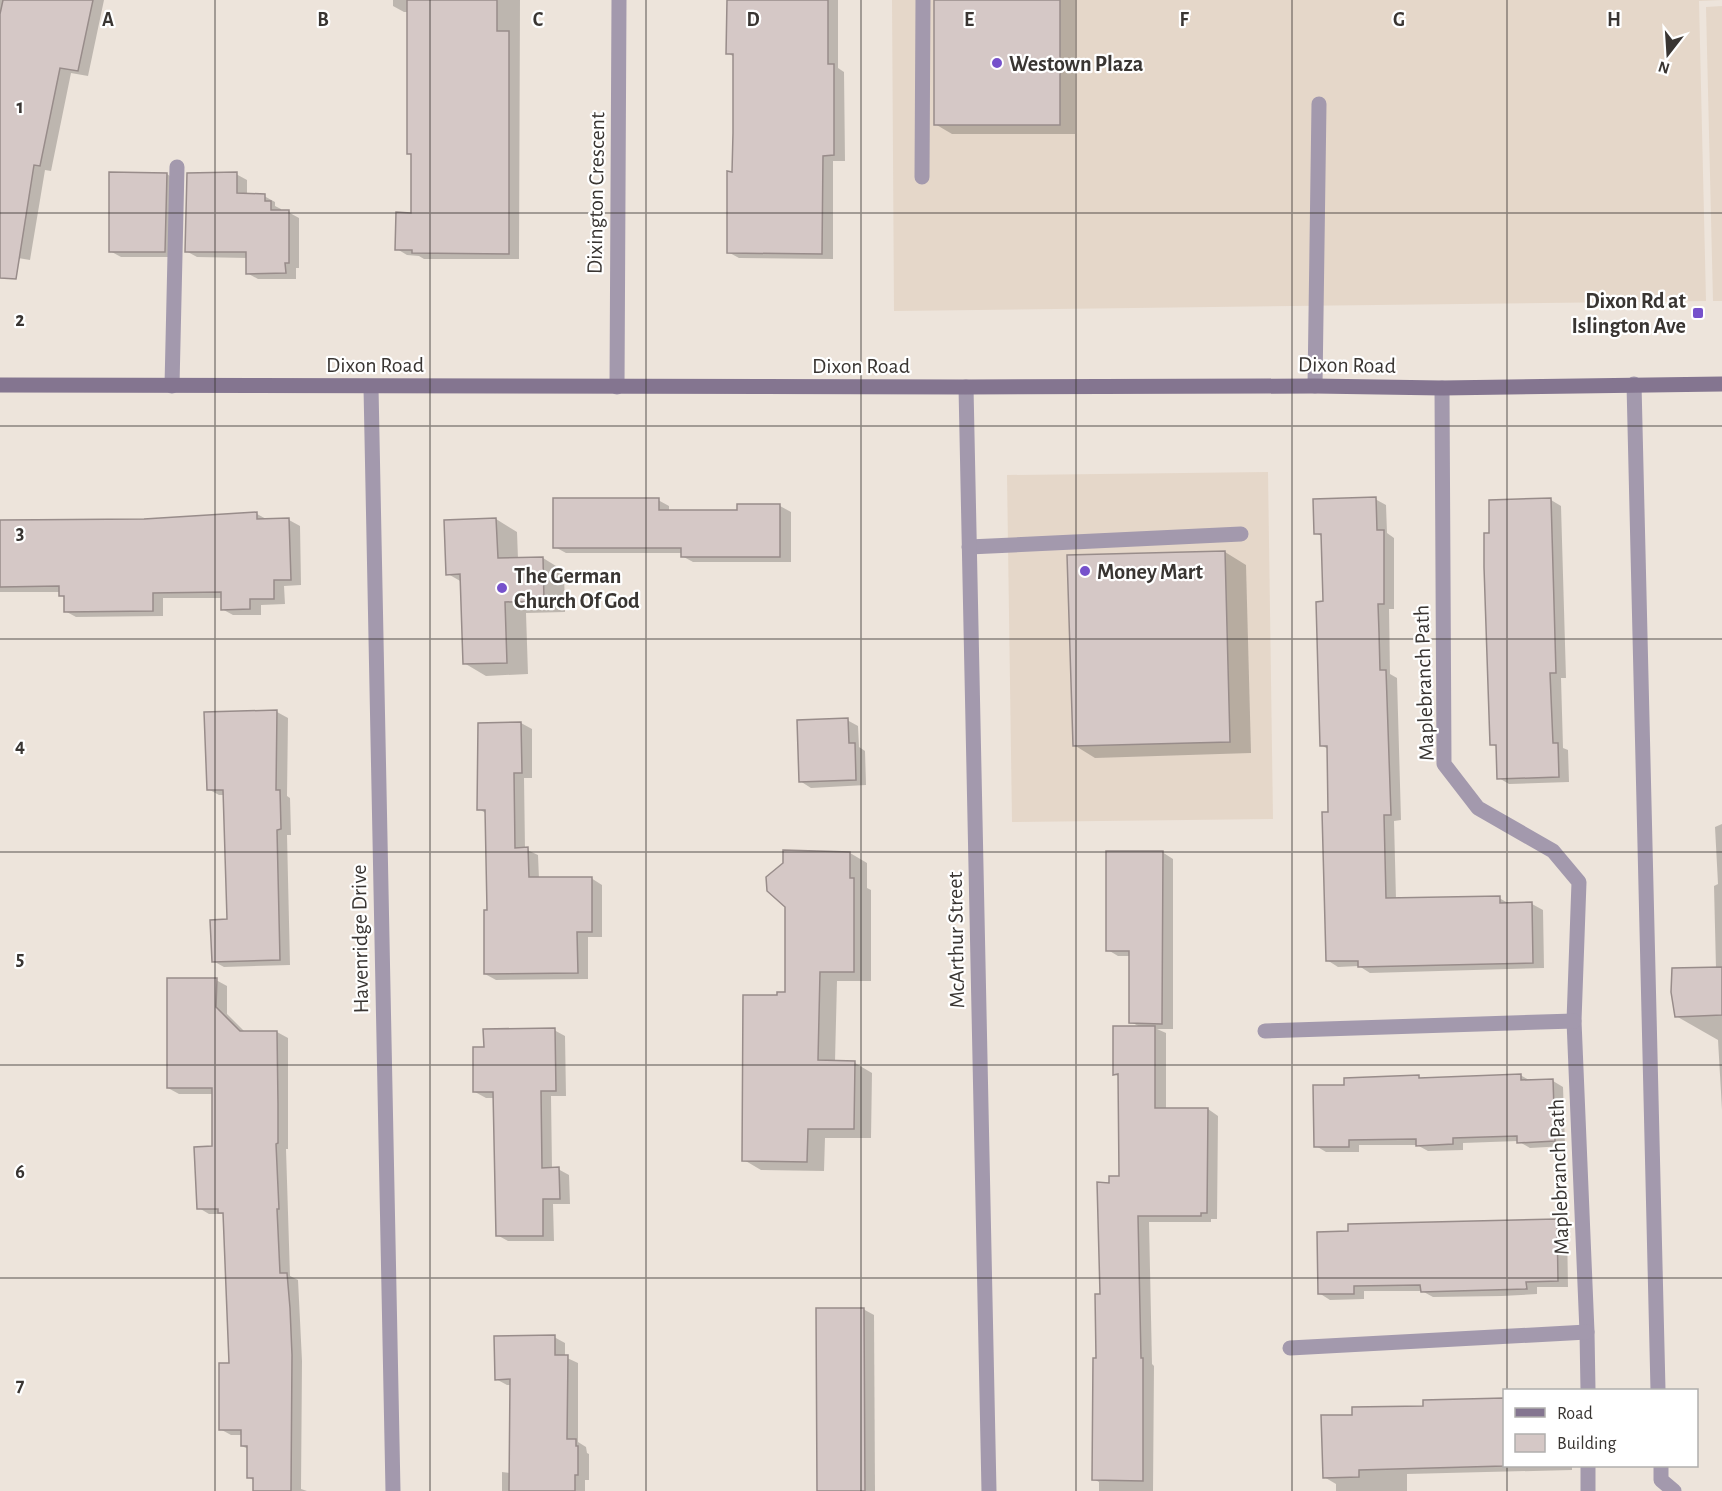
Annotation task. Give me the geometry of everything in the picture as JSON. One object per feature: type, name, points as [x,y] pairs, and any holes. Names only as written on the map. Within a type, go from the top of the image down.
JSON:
[{"type":"main road","name":"Dixon Road","points":[[0,386],[1315,386],[1442,388],[1722,384]]},
{"type":"street","name":"Dixington Crescent","points":[[617,387],[620,0]]},
{"type":"street","points":[[922,177],[923,0]]},
{"type":"street","points":[[1315,386],[1319,104]]},
{"type":"street","points":[[172,386],[177,167]]},
{"type":"street","points":[[1635,384],[1658,1389]]},
{"type":"street","name":"Havenridge Drive","points":[[371,387],[393,1491]]},
{"type":"street","name":"McArthur Street","points":[[966,387],[989,1491]]},
{"type":"street","name":"Maplebranch Path","points":[[1442,388],[1444,764],[1478,808],[1553,851],[1579,882],[1574,1021],[1587,1332],[1587,1389]]},
{"type":"street","points":[[969,547],[1241,534]]},
{"type":"street","points":[[1265,1031],[1574,1021]]},
{"type":"street","points":[[1290,1348],[1587,1332]]},
{"type":"street","points":[[1588,1467],[1588,1491]]},
{"type":"street","points":[[1661,1467],[1661,1480],[1674,1491]]},
{"type":"shaded area","points":[[892,0],[1722,0],[1699,1],[1706,301],[894,311]]},
{"type":"shaded area","points":[[1722,6],[1722,301],[1713,301],[1706,7]]},
{"type":"shaded area","points":[[1268,472],[1273,819],[1012,822],[1007,475]]},
{"type":"building","points":[[3,0],[93,0],[78,71],[60,68],[40,166],[34,165],[16,279],[0,278],[0,14]]},
{"type":"building","points":[[407,0],[497,0],[497,31],[509,31],[509,254],[412,253],[412,250],[395,250],[396,212],[411,213],[411,154],[407,154]]},
{"type":"building","points":[[727,0],[828,0],[828,64],[834,64],[834,155],[823,156],[822,254],[727,253],[727,171],[732,172],[733,54],[726,54]]},
{"type":"building","name":"Westown Plaza","points":[[934,0],[1060,0],[1060,125],[934,125]]},
{"type":"building","points":[[109,172],[167,173],[165,252],[109,252]]},
{"type":"building","points":[[237,172],[237,193],[265,194],[265,201],[271,201],[271,210],[289,210],[289,263],[285,263],[286,273],[246,274],[246,252],[185,252],[187,173]]},
{"type":"building","points":[[1376,497],[1377,530],[1384,530],[1384,604],[1378,604],[1380,670],[1386,670],[1391,815],[1384,815],[1386,898],[1500,896],[1500,903],[1532,902],[1533,963],[1358,967],[1358,961],[1326,961],[1322,812],[1328,812],[1327,746],[1320,746],[1316,602],[1323,601],[1321,534],[1314,534],[1313,499]]},
{"type":"building","points":[[553,498],[659,498],[659,510],[737,510],[737,504],[780,504],[780,557],[681,557],[681,548],[553,548]]},
{"type":"building","points":[[1551,498],[1556,673],[1550,673],[1553,743],[1558,743],[1559,777],[1497,779],[1496,745],[1490,745],[1484,567],[1484,533],[1489,533],[1489,500]]},
{"type":"building","points":[[257,512],[257,519],[289,518],[291,580],[274,580],[274,599],[250,599],[250,609],[221,610],[221,592],[153,593],[153,611],[64,612],[64,596],[59,596],[59,586],[0,587],[0,520],[144,519]]},
{"type":"building","name":"The German Church Of God","points":[[496,518],[498,558],[543,557],[544,601],[505,602],[507,663],[463,664],[460,574],[446,575],[444,520]]},
{"type":"building","points":[[1225,551],[1230,742],[1073,746],[1067,555]]},
{"type":"building","points":[[277,710],[276,790],[280,790],[281,829],[277,830],[280,960],[212,962],[210,920],[227,919],[223,790],[207,790],[204,712]]},
{"type":"building","points":[[848,718],[849,743],[855,743],[856,780],[799,782],[797,720]]},
{"type":"building","points":[[521,722],[522,773],[514,773],[515,848],[528,847],[529,877],[592,877],[592,932],[577,932],[578,973],[484,974],[484,910],[487,910],[485,810],[477,810],[478,723]]},
{"type":"building","points":[[783,850],[850,852],[850,878],[854,878],[854,972],[820,972],[818,1060],[855,1061],[854,1129],[808,1129],[807,1162],[742,1161],[743,995],[777,995],[777,992],[785,992],[785,907],[767,891],[766,877],[783,863]]},
{"type":"building","points":[[1106,851],[1163,851],[1162,1024],[1129,1023],[1129,951],[1106,951]]},
{"type":"building","points":[[1722,967],[1722,1015],[1675,1017],[1671,992],[1672,968]]},
{"type":"building","points":[[167,978],[217,978],[216,1007],[240,1031],[277,1031],[278,1143],[276,1144],[279,1209],[277,1209],[280,1273],[287,1273],[290,1308],[291,1491],[253,1491],[253,1478],[247,1478],[247,1446],[241,1446],[241,1430],[219,1430],[219,1363],[229,1363],[223,1213],[218,1213],[218,1209],[197,1209],[194,1147],[212,1146],[212,1088],[167,1088]]},
{"type":"building","points":[[1113,1026],[1155,1026],[1155,1108],[1208,1108],[1207,1213],[1201,1213],[1201,1216],[1138,1216],[1141,1358],[1143,1358],[1143,1481],[1092,1480],[1093,1358],[1096,1358],[1095,1294],[1100,1294],[1097,1182],[1109,1183],[1109,1176],[1119,1176],[1118,1074],[1113,1075]]},
{"type":"building","points":[[555,1028],[556,1091],[541,1091],[542,1168],[559,1167],[560,1199],[543,1199],[543,1236],[496,1236],[493,1092],[473,1092],[473,1047],[484,1047],[483,1029]]},
{"type":"building","points":[[1521,1074],[1521,1080],[1553,1079],[1555,1141],[1517,1143],[1517,1136],[1453,1138],[1453,1144],[1416,1146],[1416,1139],[1349,1140],[1349,1147],[1314,1147],[1313,1085],[1344,1085],[1344,1078]]},
{"type":"building","points":[[1557,1219],[1558,1281],[1526,1282],[1527,1289],[1421,1292],[1420,1285],[1354,1286],[1354,1294],[1318,1294],[1317,1232],[1348,1231],[1348,1224]]},
{"type":"building","points":[[816,1308],[864,1308],[865,1491],[817,1491]]},
{"type":"building","points":[[555,1335],[555,1355],[568,1355],[567,1439],[576,1439],[576,1446],[578,1446],[578,1475],[575,1475],[575,1491],[509,1491],[510,1379],[495,1380],[494,1336]]},
{"type":"building","points":[[1503,1398],[1503,1466],[1359,1470],[1359,1477],[1323,1478],[1321,1415],[1352,1415],[1352,1407],[1423,1406],[1423,1400]]},
{"type":"place","name":"Westown Plaza","points":[[997,63]]},
{"type":"place","name":"Dixon Rd at Islington Ave","points":[[1698,313]]},
{"type":"place","name":"Money Mart","points":[[1085,571]]},
{"type":"place","name":"The German Church Of God","points":[[502,588]]}]
